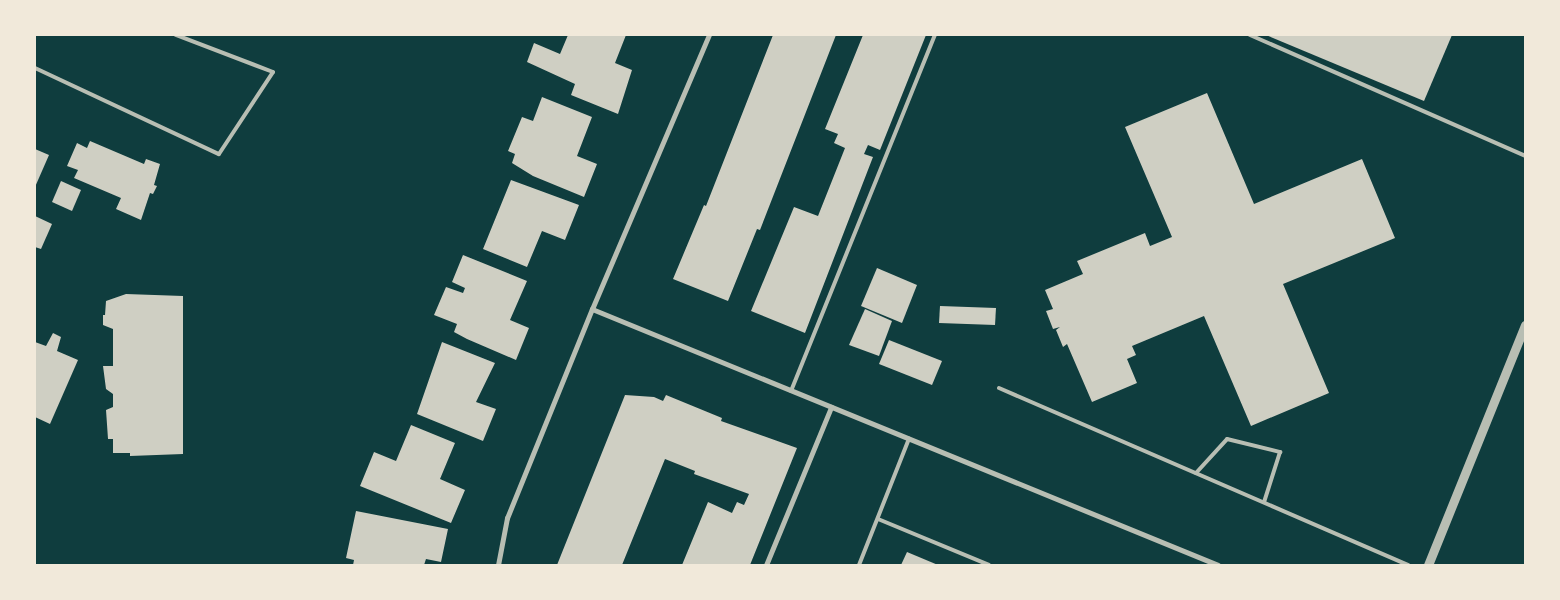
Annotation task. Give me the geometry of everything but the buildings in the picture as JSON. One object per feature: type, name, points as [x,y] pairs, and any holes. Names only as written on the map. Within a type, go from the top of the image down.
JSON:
[{"type":"street","points":[[498,565],[507,518],[592,309],[709,35]]},
{"type":"street","points":[[592,309],[1218,565]]},
{"type":"street","points":[[1428,565],[1525,324]]},
{"type":"street","points":[[766,565],[832,407]]},
{"type":"lane","points":[[35,68],[219,154],[273,72],[176,35]]},
{"type":"lane","points":[[791,391],[935,35]]},
{"type":"lane","points":[[1250,35],[1525,156]]},
{"type":"lane","points":[[999,388],[1408,565]]},
{"type":"lane","points":[[860,565],[908,439]]},
{"type":"lane","points":[[1196,473],[1227,440],[1280,452],[1264,502]]},
{"type":"lane","points":[[878,519],[989,565]]}]
